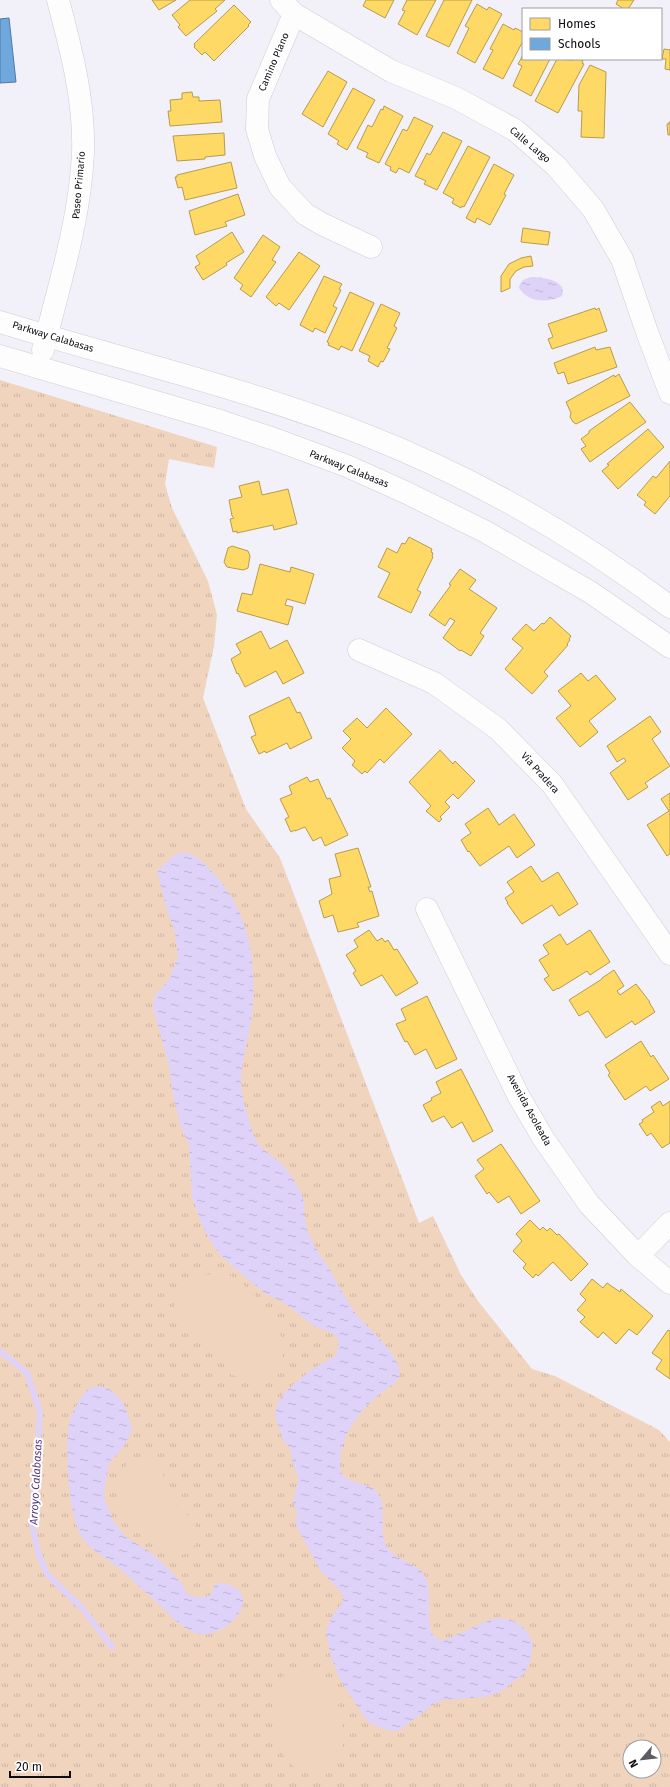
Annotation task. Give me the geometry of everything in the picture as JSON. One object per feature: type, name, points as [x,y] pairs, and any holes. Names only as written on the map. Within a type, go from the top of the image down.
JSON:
[{"type":"street","name":"Paseo Primario","points":[[38,367],[76,219],[83,152],[80,99],[71,50],[58,0]]},
{"type":"street","name":"Camino Plano","points":[[288,7],[258,99],[257,129],[264,156],[280,187],[305,214],[322,224],[371,247]]},
{"type":"street","name":"Calle Largo","points":[[288,7],[391,71],[456,98],[515,130],[556,166],[593,209],[622,259],[670,393]]},
{"type":"street","name":"Parkway Calabasas","points":[[0,322],[266,400],[363,434],[468,480],[560,532],[635,581],[670,608]]},
{"type":"street","name":"Parkway Calabasas","points":[[0,356],[217,420],[347,466],[407,493],[486,532],[590,592],[670,647]]},
{"type":"street","name":"Via Pradera","points":[[358,650],[434,683],[498,729],[552,784],[670,954]]},
{"type":"street","name":"Avenida Asoleada","points":[[428,909],[518,1095],[543,1138],[589,1204],[638,1256],[670,1283]]},
{"type":"street","points":[[638,1256],[670,1223]]},
{"type":"green space","points":[[0,380],[217,447],[214,468],[169,459],[165,484],[172,508],[208,581],[217,615],[214,646],[203,698],[246,809],[280,858],[419,1223],[433,1216],[461,1275],[478,1301],[532,1369],[555,1376],[659,1430],[670,1442],[670,1787],[0,1787]]},
{"type":"green space","points":[[224,1273],[237,1279],[262,1302],[279,1328],[282,1341],[282,1362],[275,1372],[264,1380],[254,1383],[232,1375],[217,1354],[191,1333],[175,1307],[172,1294],[183,1283],[195,1277]]},
{"type":"green space","points":[[144,1458],[157,1465],[161,1470],[172,1500],[192,1520],[196,1527],[197,1539],[195,1544],[188,1552],[172,1555],[163,1551],[131,1527],[121,1517],[118,1511],[116,1497],[124,1468],[127,1463]]},
{"type":"green space","points":[[293,1671],[307,1673],[326,1683],[337,1701],[340,1712],[343,1737],[342,1752],[337,1764],[330,1771],[321,1775],[311,1775],[301,1771],[290,1763],[279,1748],[276,1718],[271,1703],[270,1691],[277,1680]]},
{"type":"water","points":[[531,277],[553,280],[558,283],[563,291],[562,296],[550,300],[539,300],[528,297],[519,288],[525,279]]},
{"type":"water","points":[[183,852],[193,855],[201,861],[209,868],[228,891],[237,906],[249,940],[253,977],[252,1014],[241,1076],[241,1084],[243,1100],[253,1134],[261,1146],[283,1165],[299,1188],[304,1202],[306,1225],[315,1246],[354,1311],[390,1351],[399,1368],[398,1379],[366,1406],[353,1423],[341,1452],[341,1471],[349,1480],[372,1488],[377,1492],[382,1505],[383,1534],[387,1547],[395,1555],[418,1568],[427,1580],[429,1591],[429,1623],[436,1638],[445,1640],[489,1620],[500,1618],[511,1620],[520,1624],[528,1633],[533,1644],[531,1658],[525,1673],[500,1692],[485,1697],[444,1700],[434,1704],[400,1730],[391,1731],[371,1724],[364,1717],[339,1678],[330,1654],[326,1631],[332,1616],[342,1603],[343,1597],[340,1591],[320,1570],[299,1531],[296,1523],[297,1511],[293,1503],[299,1478],[293,1465],[290,1448],[283,1440],[275,1416],[278,1401],[288,1389],[312,1369],[336,1356],[339,1341],[332,1333],[314,1326],[282,1301],[267,1295],[220,1255],[209,1239],[202,1225],[192,1197],[189,1144],[181,1127],[173,1096],[169,1065],[153,1008],[155,995],[168,981],[178,957],[175,932],[168,914],[157,871],[174,855]]},
{"type":"water","points":[[100,1386],[113,1392],[122,1402],[126,1409],[132,1430],[124,1446],[109,1463],[104,1498],[114,1522],[126,1537],[150,1552],[168,1568],[184,1586],[185,1592],[188,1594],[197,1597],[211,1595],[214,1585],[222,1583],[234,1587],[241,1594],[243,1602],[241,1611],[227,1626],[218,1631],[208,1634],[199,1634],[192,1632],[179,1624],[126,1574],[87,1544],[78,1529],[71,1499],[69,1481],[67,1445],[68,1431],[71,1417],[84,1393],[93,1387]]},
{"type":"building: Homes","points":[[152,0],[176,0],[159,10]]},
{"type":"building: Homes","points":[[190,0],[225,0],[215,9],[217,11],[186,36],[178,27],[180,25],[172,15]]},
{"type":"building: Homes","points":[[366,0],[394,0],[385,18],[363,6]]},
{"type":"building: Homes","points":[[407,0],[436,0],[417,35],[398,24],[405,11],[402,10]]},
{"type":"building: Homes","points":[[444,0],[472,0],[449,47],[426,36]]},
{"type":"building: Homes","points":[[618,0],[634,0],[629,8],[622,8],[616,4]]},
{"type":"building: Homes","points":[[477,4],[487,10],[489,7],[502,14],[475,63],[457,53],[469,28],[465,26]]},
{"type":"building: Homes","points":[[234,5],[251,22],[248,25],[249,26],[214,61],[205,52],[202,55],[194,47],[194,44]]},
{"type":"building: Homes","points":[[503,24],[514,30],[515,28],[522,32],[522,43],[503,79],[483,69],[493,50],[490,49]]},
{"type":"building: Homes","points":[[664,49],[670,50],[670,70],[665,69],[666,59],[662,59]]},
{"type":"building: Homes","points":[[522,57],[522,60],[549,60],[531,96],[513,86],[522,66],[518,64]]},
{"type":"building: Homes","points":[[556,60],[583,61],[582,63],[584,64],[558,113],[535,101]]},
{"type":"building: Homes","points":[[590,65],[606,72],[604,138],[581,137],[582,111],[578,111],[579,85]]},
{"type":"building: Homes","points":[[328,71],[347,82],[323,127],[302,114]]},
{"type":"building: Homes","points":[[353,88],[375,100],[347,150],[337,144],[339,141],[328,134]]},
{"type":"building: Homes","points":[[192,92],[193,97],[199,97],[199,101],[220,100],[222,122],[170,126],[168,111],[171,111],[170,100],[182,99],[182,93]]},
{"type":"building: Homes","points":[[384,106],[403,116],[379,163],[366,157],[368,153],[357,148],[368,125],[372,127]]},
{"type":"building: Homes","points":[[414,117],[433,126],[409,173],[399,168],[396,173],[390,170],[391,167],[385,164],[403,129],[407,131]]},
{"type":"building: Homes","points":[[669,122],[670,135],[668,135],[667,124],[669,124]]},
{"type":"building: Homes","points":[[443,132],[462,141],[437,190],[424,184],[426,181],[415,176],[427,153],[430,155]]},
{"type":"building: Homes","points":[[224,133],[225,155],[205,157],[205,159],[177,161],[173,136]]},
{"type":"building: Homes","points":[[468,146],[490,157],[464,207],[462,206],[461,208],[452,203],[454,199],[443,193]]},
{"type":"building: Homes","points":[[231,162],[237,188],[185,200],[182,187],[178,188],[175,177],[177,177],[177,175]]},
{"type":"building: Homes","points":[[494,164],[514,175],[504,194],[506,195],[490,225],[477,218],[475,223],[466,218]]},
{"type":"building: Homes","points":[[238,194],[245,215],[225,222],[227,226],[195,235],[189,211]]},
{"type":"building: Homes","points":[[523,228],[550,232],[548,245],[521,242]]},
{"type":"building: Homes","points":[[232,232],[244,252],[203,280],[195,267],[200,264],[196,256]]},
{"type":"building: Homes","points":[[263,235],[280,247],[272,260],[276,262],[251,297],[240,289],[243,285],[234,278]]},
{"type":"building: Homes","points":[[299,252],[320,266],[289,310],[279,303],[276,306],[266,297]]},
{"type":"building: Homes","points":[[531,256],[533,266],[524,267],[516,271],[510,279],[510,288],[501,292],[501,276],[509,264],[521,258]]},
{"type":"building: Homes","points":[[324,276],[342,284],[339,289],[341,290],[333,306],[337,308],[325,333],[315,328],[313,332],[300,325]]},
{"type":"building: Homes","points":[[350,292],[374,303],[352,351],[341,346],[339,350],[328,345],[329,343],[327,342]]},
{"type":"building: Homes","points":[[381,304],[400,313],[394,326],[397,328],[387,348],[390,349],[383,362],[381,361],[378,367],[368,361],[370,356],[359,351]]},
{"type":"building: Homes","points":[[595,308],[596,310],[599,308],[607,331],[552,349],[548,339],[553,337],[548,324]]},
{"type":"building: Homes","points":[[595,347],[596,350],[610,347],[617,367],[568,384],[564,372],[558,374],[554,363]]},
{"type":"building: Homes","points":[[619,374],[630,396],[576,424],[573,422],[566,402],[614,375],[615,377]]},
{"type":"building: Homes","points":[[630,402],[646,422],[590,462],[581,449],[586,446],[581,439],[589,433],[589,431]]},
{"type":"building: Homes","points":[[648,429],[664,447],[618,489],[602,471],[609,465],[607,464]]},
{"type":"building: Homes","points":[[670,461],[670,496],[655,514],[644,505],[646,502],[637,495],[653,476],[656,478]]},
{"type":"building: Homes","points":[[259,481],[262,495],[288,489],[297,524],[274,530],[273,525],[237,533],[237,531],[233,532],[230,519],[234,518],[232,516],[229,500],[242,497],[239,486]]},
{"type":"building: Homes","points":[[409,537],[432,549],[431,552],[433,553],[433,557],[417,590],[421,592],[411,613],[378,597],[390,573],[378,567],[387,548],[397,553],[402,543],[405,544]]},
{"type":"building: Homes","points":[[232,546],[248,551],[250,556],[248,568],[243,570],[227,567],[224,562],[228,548]]},
{"type":"building: Homes","points":[[260,564],[290,572],[291,567],[314,574],[305,604],[287,599],[285,605],[293,607],[288,625],[237,611],[242,593],[252,595]]},
{"type":"building: Homes","points":[[460,569],[476,580],[469,589],[497,608],[480,633],[484,636],[471,656],[461,650],[460,651],[443,638],[455,621],[450,618],[445,626],[429,615],[451,585],[449,584]]},
{"type":"building: Homes","points":[[550,617],[571,636],[567,644],[568,645],[544,672],[548,676],[532,694],[505,669],[523,648],[512,639],[526,624],[534,631],[542,623],[544,624]]},
{"type":"building: Homes","points":[[261,631],[270,649],[287,640],[304,673],[283,684],[276,671],[245,687],[238,673],[237,674],[231,659],[241,653],[236,644]]},
{"type":"building: Homes","points":[[581,673],[588,681],[596,675],[616,699],[589,721],[598,732],[580,747],[556,718],[571,706],[558,691]]},
{"type":"building: Homes","points":[[289,697],[297,713],[300,712],[312,738],[290,749],[287,743],[266,753],[265,751],[259,754],[251,737],[256,735],[249,716]]},
{"type":"building: Homes","points":[[386,708],[412,734],[384,763],[380,759],[367,773],[365,771],[362,774],[352,765],[355,761],[342,748],[351,739],[343,731],[357,718],[367,728]]},
{"type":"building: Homes","points":[[650,716],[661,732],[652,739],[670,766],[645,783],[648,787],[628,800],[610,773],[626,761],[624,758],[617,762],[607,746]]},
{"type":"building: Homes","points":[[440,750],[453,764],[455,761],[475,781],[458,799],[453,794],[445,802],[450,807],[440,817],[442,819],[439,822],[426,811],[431,806],[409,782]]},
{"type":"building: Homes","points":[[307,777],[310,782],[318,779],[327,799],[330,798],[348,835],[325,846],[321,837],[313,841],[305,827],[291,832],[285,819],[289,817],[280,799],[292,794],[289,786]]},
{"type":"building: Homes","points":[[670,793],[670,854],[667,856],[647,825],[669,811],[661,799]]},
{"type":"building: Homes","points":[[488,808],[499,825],[514,814],[535,845],[517,858],[509,846],[480,866],[469,851],[468,852],[461,840],[471,833],[465,824]]},
{"type":"building: Homes","points":[[358,848],[371,887],[368,887],[370,892],[372,891],[379,916],[357,923],[359,927],[338,932],[333,915],[324,918],[319,901],[332,894],[329,879],[341,876],[335,854]]},
{"type":"building: Homes","points":[[531,866],[542,882],[558,872],[578,904],[559,916],[552,905],[522,924],[505,898],[514,892],[507,882]]},
{"type":"building: Homes","points":[[369,930],[377,941],[382,938],[385,942],[388,940],[394,950],[397,949],[418,983],[396,996],[382,975],[361,986],[353,973],[356,971],[346,955],[358,947],[354,940]]},
{"type":"building: Homes","points":[[590,930],[610,962],[590,975],[587,971],[553,991],[544,979],[549,976],[539,960],[549,954],[543,945],[560,934],[567,945]]},
{"type":"building: Homes","points":[[614,970],[624,986],[617,991],[620,995],[636,984],[650,1002],[655,1012],[635,1025],[632,1021],[606,1038],[588,1011],[579,1016],[569,1000]]},
{"type":"building: Homes","points":[[427,996],[457,1059],[436,1069],[426,1049],[415,1055],[407,1041],[405,1042],[396,1024],[406,1020],[401,1009]]},
{"type":"building: Homes","points":[[641,1041],[651,1057],[653,1055],[669,1079],[650,1091],[646,1086],[625,1100],[608,1075],[610,1073],[605,1065]]},
{"type":"building: Homes","points":[[461,1069],[493,1131],[473,1142],[462,1122],[452,1128],[444,1116],[432,1122],[423,1105],[432,1100],[431,1098],[441,1093],[436,1082]]},
{"type":"building: Homes","points":[[660,1101],[663,1106],[670,1101],[670,1143],[662,1148],[651,1133],[647,1136],[639,1124],[643,1122],[642,1120],[654,1112],[651,1107]]},
{"type":"building: Homes","points":[[501,1144],[540,1201],[521,1214],[509,1196],[498,1203],[489,1192],[487,1194],[475,1176],[484,1169],[477,1160]]},
{"type":"building: Homes","points":[[530,1220],[540,1230],[543,1227],[547,1231],[550,1228],[557,1235],[559,1234],[588,1264],[571,1281],[553,1262],[538,1276],[536,1274],[533,1278],[523,1268],[526,1264],[513,1251],[522,1241],[516,1234]]},
{"type":"building: Homes","points":[[592,1279],[603,1288],[607,1283],[620,1292],[621,1289],[653,1316],[637,1335],[629,1329],[616,1344],[603,1332],[598,1338],[580,1322],[585,1317],[577,1310],[586,1300],[580,1294]]},
{"type":"building: Homes","points":[[668,1330],[670,1331],[670,1379],[656,1369],[662,1360],[652,1353]]},
{"type":"building: Schools","points":[[9,18],[16,82],[0,83],[0,19]]},
{"type":"waterway","name":"Arroyo Calabasas","points":[[0,1351],[27,1373],[40,1413],[32,1524],[38,1553],[47,1574],[83,1609],[112,1647]]}]
